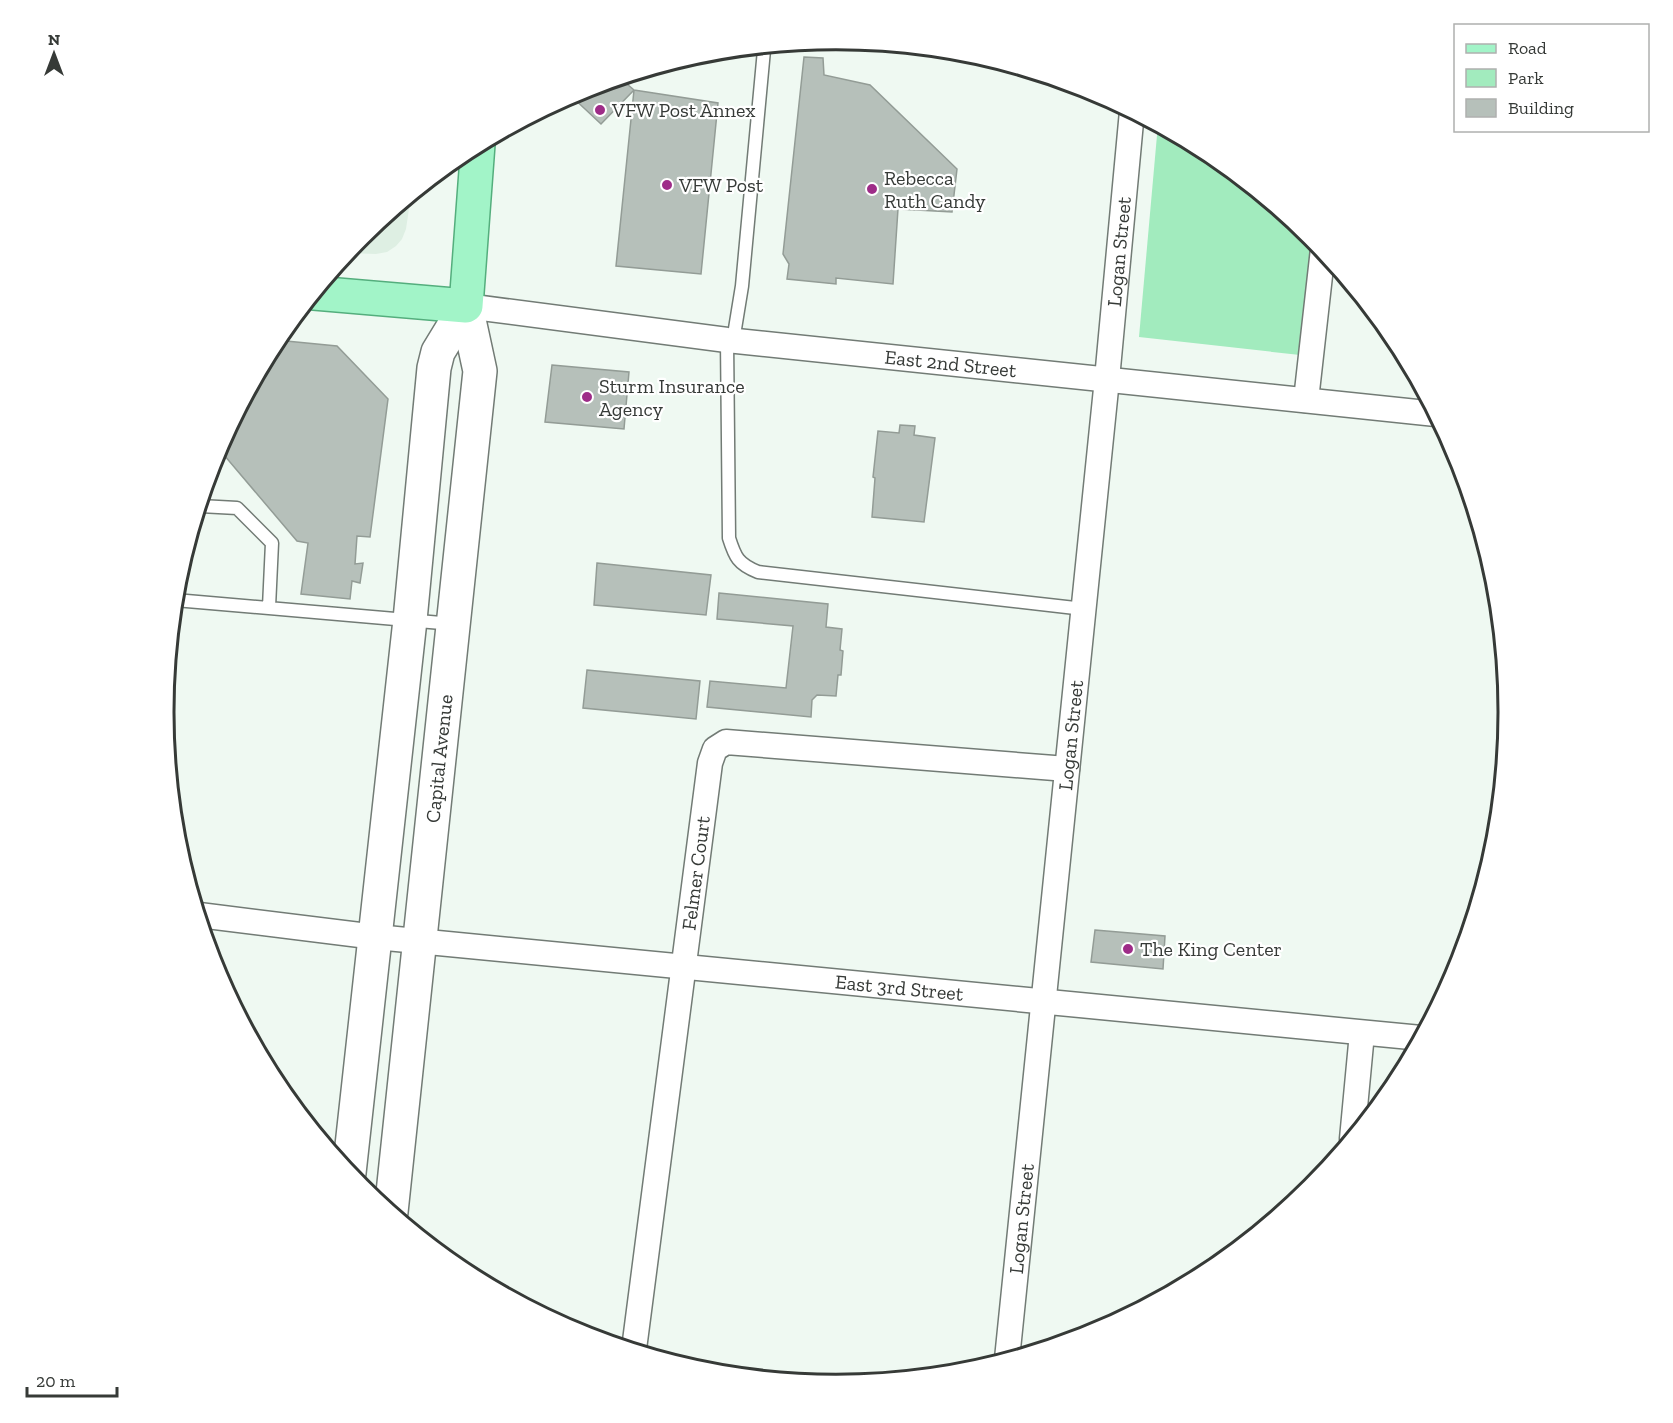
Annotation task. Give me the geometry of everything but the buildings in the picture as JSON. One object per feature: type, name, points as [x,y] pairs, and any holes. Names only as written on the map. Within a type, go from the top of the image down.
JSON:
[{"type":"main road","name":"Capital Avenue","points":[[392,1202],[480,371],[466,306],[477,156]]},
{"type":"main road","points":[[323,294],[466,306]]},
{"type":"main road","name":"Capital Avenue","points":[[351,1162],[410,620],[434,368],[438,352],[466,306]]},
{"type":"street","name":"Logan Street","points":[[1008,1351],[1084,609],[1131,119]]},
{"type":"street","points":[[1306,400],[1322,261]]},
{"type":"street","name":"East 2nd Street","points":[[466,306],[730,340],[1427,413]]},
{"type":"street","name":"Felmer Court","points":[[635,1341],[710,764],[715,748],[726,742],[1067,769]]},
{"type":"street","name":"East 3rd Street","points":[[207,916],[376,937],[1412,1037]]},
{"type":"street","points":[[1353,1125],[1362,1033]]},
{"type":"lane","points":[[764,54],[742,286],[730,340],[729,538],[735,555],[744,567],[758,572],[1084,609]]},
{"type":"lane","points":[[208,506],[237,508],[272,543],[269,607]]},
{"type":"lane","points":[[184,601],[454,624]]},
{"type":"shaded area","points":[[409,206],[402,239],[387,252],[359,253]]},
{"type":"green space","points":[[1157,132],[1240,186],[1311,249],[1300,355],[1139,337]]},
{"type":"place","name":"VFW Post Annex","points":[[600,110]]},
{"type":"place","name":"VFW Post","points":[[667,185]]},
{"type":"place","name":"Rebecca Ruth Candy","points":[[872,189]]},
{"type":"place","name":"Sturm Insurance Agency","points":[[587,397]]},
{"type":"place","name":"The King Center","points":[[1128,949]]}]
